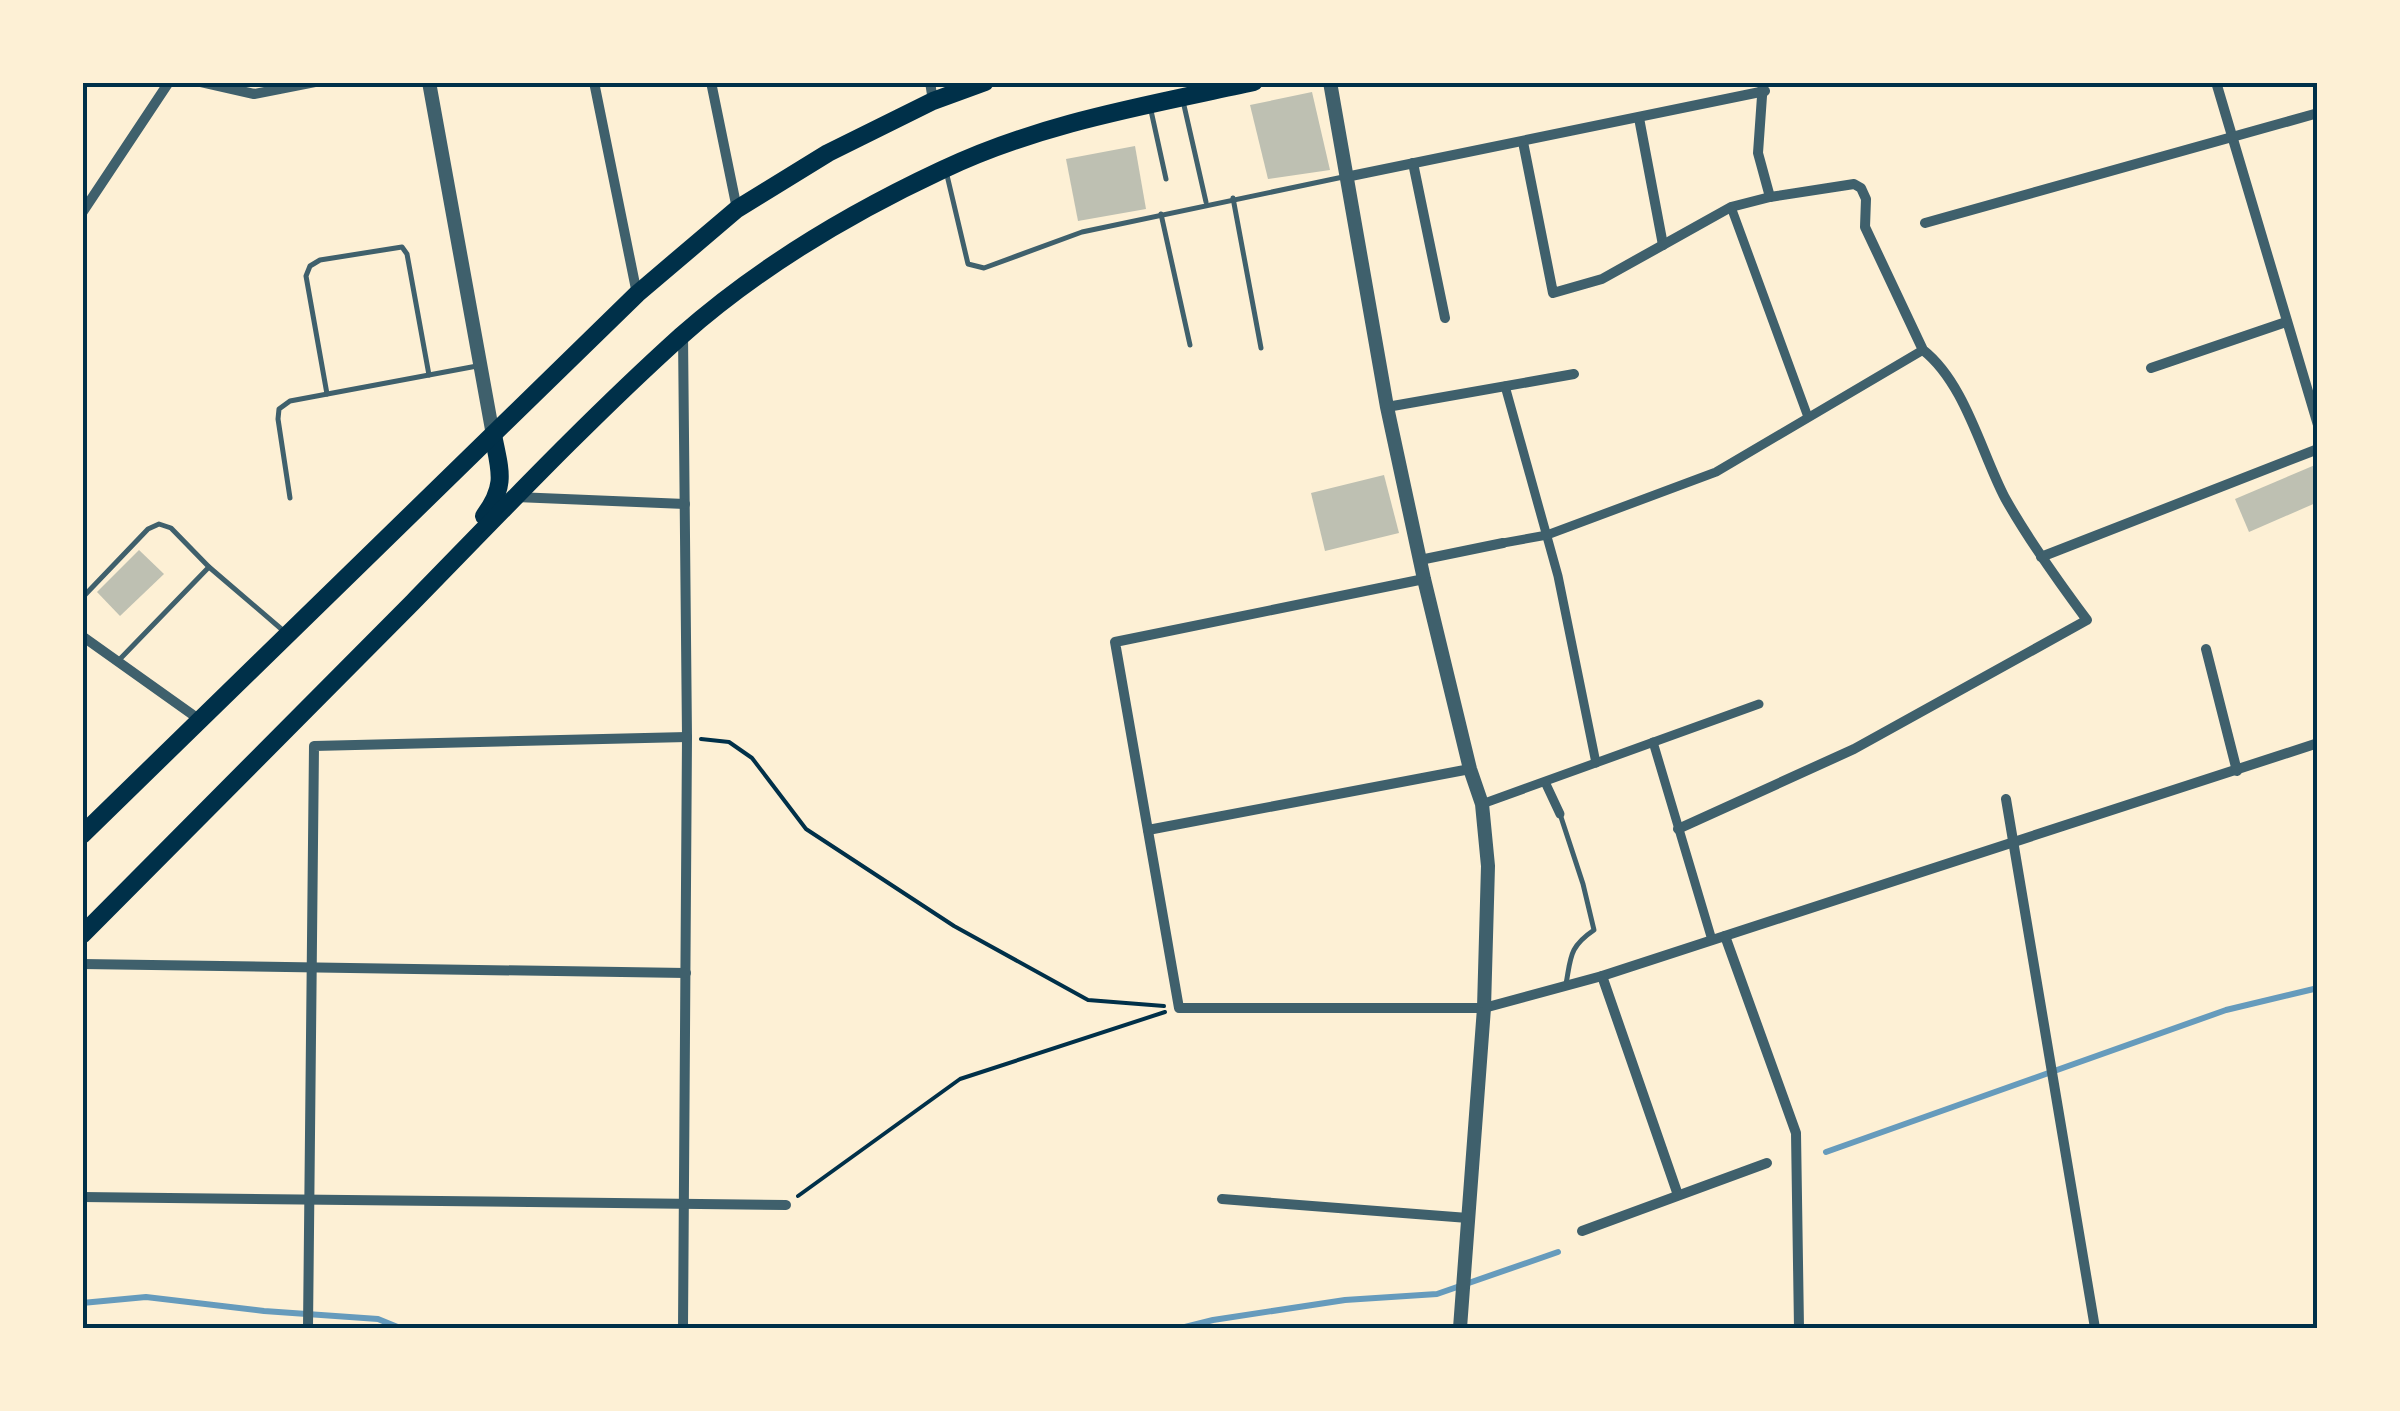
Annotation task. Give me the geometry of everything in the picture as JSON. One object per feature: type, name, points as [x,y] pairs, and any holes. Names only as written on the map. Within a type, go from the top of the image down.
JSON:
[{"type":"main road","points":[[82,835],[637,294],[737,209],[931,92],[985,82]]},
{"type":"main road","points":[[82,935],[515,497],[683,335],[752,281],[857,212],[946,168],[1036,134],[1254,82]]},
{"type":"main road","points":[[413,602],[413,586],[484,516],[497,498],[502,477],[493,436]]},
{"type":"street","points":[[82,214],[169,82]]},
{"type":"street","points":[[201,82],[254,94],[316,82]]},
{"type":"street","points":[[429,82],[493,436]]},
{"type":"street","points":[[594,82],[637,294]]},
{"type":"street","points":[[711,82],[737,209]]},
{"type":"street","points":[[1330,82],[1387,408],[1424,580],[1482,804],[1488,866],[1484,1008],[1460,1328]]},
{"type":"street","points":[[2216,82],[2318,425]]},
{"type":"street","points":[[1346,177],[1639,118],[1764,87],[1758,153],[1770,197]]},
{"type":"street","points":[[1925,223],[2318,113]]},
{"type":"street","points":[[1639,118],[1663,245]]},
{"type":"street","points":[[1523,142],[1553,293],[1602,279],[1731,207],[1854,184],[1861,188],[1866,199],[1865,227],[1923,350],[1934,359],[1968,414],[2004,496],[2087,620],[1854,749],[1678,830]]},
{"type":"street","points":[[1414,163],[1444,318]]},
{"type":"street","points":[[1731,207],[1808,417]]},
{"type":"street","points":[[2152,368],[2286,322]]},
{"type":"street","points":[[683,335],[687,738],[683,1328]]},
{"type":"street","points":[[1420,560],[1546,535],[1716,472],[1923,350]]},
{"type":"street","points":[[1387,408],[1574,374]]},
{"type":"street","points":[[1504,386],[1546,535],[1596,763]]},
{"type":"street","points":[[2042,557],[2318,449]]},
{"type":"street","points":[[515,497],[685,504]]},
{"type":"street","points":[[1424,580],[1115,642],[1180,1008],[1484,1008],[1602,976],[2318,742]]},
{"type":"street","points":[[82,636],[200,720]]},
{"type":"street","points":[[2206,650],[2237,771]]},
{"type":"street","points":[[1482,804],[1759,704]]},
{"type":"street","points":[[308,1326],[314,746],[687,738]]},
{"type":"street","points":[[1653,742],[1712,940]]},
{"type":"street","points":[[1148,830],[1470,769]]},
{"type":"street","points":[[1546,782],[1560,814]]},
{"type":"street","points":[[2006,799],[2095,1328]]},
{"type":"street","points":[[1725,936],[1796,1134],[1798,1328]]},
{"type":"street","points":[[82,964],[686,973]]},
{"type":"street","points":[[1602,976],[1678,1195]]},
{"type":"street","points":[[1582,1230],[1767,1163]]},
{"type":"street","points":[[82,1197],[786,1205]]},
{"type":"street","points":[[1222,1199],[1468,1218]]},
{"type":"lane","points":[[1182,98],[1206,204]]},
{"type":"lane","points":[[1150,104],[1166,179]]},
{"type":"lane","points":[[946,168],[968,264],[984,268],[1082,232],[1346,177]]},
{"type":"lane","points":[[1234,198],[1261,348]]},
{"type":"lane","points":[[1161,214],[1190,345]]},
{"type":"lane","points":[[327,394],[306,276],[310,266],[320,260],[394,246],[402,247],[407,254],[429,375]]},
{"type":"lane","points":[[290,498],[278,419],[279,409],[290,401],[480,366]]},
{"type":"lane","points":[[82,598],[148,528],[158,524],[172,528],[209,567],[288,634]]},
{"type":"lane","points":[[118,662],[209,567]]},
{"type":"lane","points":[[1560,814],[1594,930],[1577,941],[1572,950],[1566,984]]},
{"type":"path","points":[[687,738],[729,742],[752,758],[806,829],[954,926],[1088,1000],[1180,1008]]},
{"type":"path","points":[[786,1205],[960,1079],[1180,1008]]},
{"type":"building","points":[[1312,92],[1330,170],[1268,179],[1250,105]]},
{"type":"building","points":[[1135,146],[1146,209],[1078,221],[1066,159]]},
{"type":"building","points":[[2315,465],[2318,502],[2249,532],[2235,499]]},
{"type":"building","points":[[1384,475],[1399,533],[1325,551],[1311,493]]},
{"type":"building","points":[[139,550],[164,574],[120,616],[97,592]]},
{"type":"waterway","points":[[1826,1152],[2226,1010],[2318,988]]},
{"type":"waterway","points":[[1181,1328],[1345,1300],[1437,1294],[1558,1252]]},
{"type":"waterway","points":[[82,1303],[146,1297],[378,1319],[400,1328]]}]
